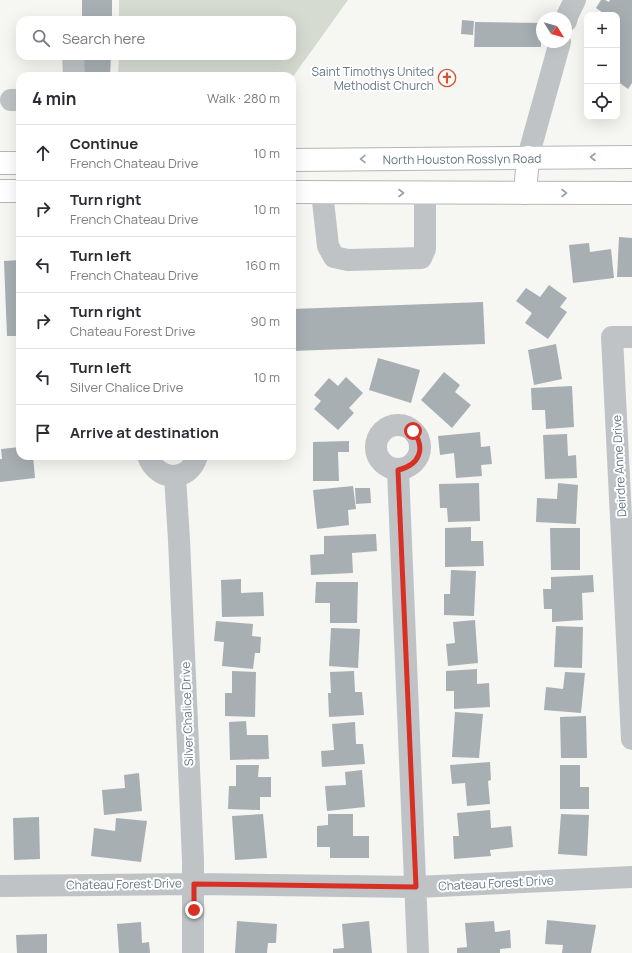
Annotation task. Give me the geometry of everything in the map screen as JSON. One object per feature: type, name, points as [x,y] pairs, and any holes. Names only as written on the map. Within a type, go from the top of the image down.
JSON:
[{"type":"main road","points":[[525,193],[528,157]]},
{"type":"main road","name":"North Houston Rosslyn Road","points":[[296,160],[632,157]]},
{"type":"main road","points":[[0,163],[16,163]]},
{"type":"main road","points":[[0,191],[16,191]]},
{"type":"main road","points":[[296,192],[632,193]]},
{"type":"street","points":[[569,12],[575,0]]},
{"type":"street","points":[[528,157],[558,48]]},
{"type":"street","points":[[73,60],[74,72]]},
{"type":"street","points":[[322,192],[328,246],[334,257],[348,260],[421,258],[425,249],[425,193]]},
{"type":"street","name":"Deirdre Anne Drive","points":[[622,337],[632,739]]},
{"type":"street","points":[[149,460],[157,471],[166,475],[175,476],[185,473],[192,466],[195,460]]},
{"type":"street","points":[[398,470],[418,953]]},
{"type":"street","name":"Silver Chalice Drive","points":[[175,476],[194,884],[193,953]]},
{"type":"street","name":"Chateau Forest Drive","points":[[0,886],[194,884],[416,887],[632,877]]},
{"type":"shaded area","points":[[119,0],[348,0],[296,72],[118,72],[119,60],[296,60],[296,16],[119,16]]},
{"type":"building","points":[[82,0],[112,0],[112,16],[82,16]]},
{"type":"building","points":[[601,0],[609,2],[610,0],[632,0],[632,83],[628,89],[620,83],[620,12],[602,12],[596,8]]},
{"type":"building","points":[[462,20],[474,21],[473,35],[461,34]]},
{"type":"building","points":[[475,22],[536,23],[536,47],[474,47]]},
{"type":"building","points":[[81,60],[111,60],[110,72],[81,72]]},
{"type":"building","points":[[619,237],[632,238],[632,277],[617,277]]},
{"type":"building","points":[[589,243],[590,252],[611,249],[614,278],[573,283],[569,245]]},
{"type":"building","points":[[16,260],[16,336],[7,336],[4,261]]},
{"type":"building","points":[[549,285],[567,298],[560,307],[567,312],[548,339],[525,323],[532,313],[516,301],[526,288],[540,297]]},
{"type":"building","points":[[483,302],[485,344],[296,351],[296,309]]},
{"type":"building","points":[[556,344],[562,379],[534,385],[528,350]]},
{"type":"building","points":[[378,358],[420,370],[411,403],[369,390]]},
{"type":"building","points":[[444,372],[460,385],[455,392],[471,405],[452,428],[421,400]]},
{"type":"building","points":[[346,377],[363,393],[349,408],[354,413],[338,430],[314,409],[321,401],[314,395],[329,378],[338,386]]},
{"type":"building","points":[[572,386],[574,427],[546,429],[545,410],[532,410],[531,388]]},
{"type":"building","points":[[480,432],[481,447],[490,446],[492,464],[481,465],[482,476],[456,478],[454,453],[440,455],[438,436]]},
{"type":"building","points":[[567,434],[568,456],[576,455],[577,478],[545,479],[543,435]]},
{"type":"building","points":[[349,441],[349,452],[338,452],[339,481],[313,481],[313,442]]},
{"type":"building","points":[[16,447],[16,460],[33,460],[35,478],[0,482],[0,459],[2,459],[1,449]]},
{"type":"building","points":[[479,483],[480,521],[448,522],[447,508],[440,508],[439,484]]},
{"type":"building","points":[[558,483],[578,485],[576,524],[536,522],[537,498],[557,499]]},
{"type":"building","points":[[353,486],[356,509],[348,510],[349,525],[317,529],[313,490]]},
{"type":"building","points":[[355,488],[370,488],[371,503],[356,504]]},
{"type":"building","points":[[471,527],[471,541],[483,541],[484,566],[445,567],[445,528]]},
{"type":"building","points":[[550,528],[580,528],[580,570],[551,570]]},
{"type":"building","points":[[376,534],[377,551],[352,553],[353,573],[311,575],[310,555],[324,554],[324,536]]},
{"type":"building","points":[[451,570],[476,571],[474,616],[444,615],[444,594],[450,594]]},
{"type":"building","points":[[593,575],[594,592],[582,593],[583,620],[552,622],[552,609],[544,609],[543,589],[551,589],[551,577]]},
{"type":"building","points":[[241,579],[241,593],[263,592],[264,616],[222,617],[221,580]]},
{"type":"building","points":[[316,582],[358,582],[357,623],[330,623],[330,603],[315,603]]},
{"type":"building","points":[[475,620],[478,663],[448,666],[446,644],[455,643],[453,622]]},
{"type":"building","points":[[216,621],[253,624],[252,636],[261,637],[260,653],[255,653],[253,669],[222,666],[224,642],[214,641]]},
{"type":"building","points":[[556,626],[583,627],[582,668],[554,667]]},
{"type":"building","points":[[331,628],[360,629],[358,668],[329,666]]},
{"type":"building","points":[[477,669],[477,684],[489,683],[490,707],[454,709],[454,691],[446,691],[446,671]]},
{"type":"building","points":[[232,671],[256,672],[255,717],[225,716],[225,693],[232,693]]},
{"type":"building","points":[[354,671],[355,692],[362,692],[364,715],[329,717],[328,693],[331,693],[330,672]]},
{"type":"building","points":[[565,672],[585,673],[581,713],[544,710],[546,687],[563,689]]},
{"type":"building","points":[[455,712],[483,714],[479,758],[452,757]]},
{"type":"building","points":[[586,716],[587,758],[561,758],[560,717]]},
{"type":"building","points":[[246,721],[247,735],[268,735],[269,759],[230,760],[229,722]]},
{"type":"building","points":[[355,722],[356,744],[363,744],[365,764],[322,767],[321,751],[334,750],[332,724]]},
{"type":"building","points":[[490,762],[491,780],[488,781],[490,804],[467,806],[465,783],[452,784],[450,765]]},
{"type":"building","points":[[236,765],[259,765],[258,777],[271,777],[271,797],[260,797],[260,810],[228,809],[229,786],[236,786]]},
{"type":"building","points":[[560,765],[580,765],[580,787],[589,787],[589,809],[560,809]]},
{"type":"building","points":[[362,770],[365,807],[327,811],[325,786],[346,785],[345,772]]},
{"type":"building","points":[[139,773],[142,811],[104,815],[102,790],[125,788],[124,775]]},
{"type":"building","points":[[490,810],[491,828],[511,826],[513,847],[490,850],[491,856],[454,859],[453,836],[459,836],[457,813]]},
{"type":"building","points":[[263,814],[267,858],[235,860],[232,816]]},
{"type":"building","points":[[328,814],[353,814],[353,836],[369,836],[369,858],[330,858],[330,847],[317,847],[317,826],[328,825]]},
{"type":"building","points":[[561,814],[589,815],[587,856],[558,854]]},
{"type":"building","points":[[39,817],[40,859],[14,860],[13,818]]},
{"type":"building","points":[[116,818],[147,821],[141,862],[91,856],[94,828],[115,831]]},
{"type":"building","points":[[547,920],[596,925],[591,953],[562,953],[563,945],[545,944]]},
{"type":"building","points":[[237,921],[277,924],[276,943],[268,943],[267,953],[235,953]]},
{"type":"building","points":[[369,921],[372,953],[333,953],[333,949],[344,948],[342,924]]},
{"type":"building","points":[[494,921],[495,932],[510,930],[511,948],[500,949],[500,953],[457,953],[457,948],[467,947],[465,923]]},
{"type":"building","points":[[141,922],[142,943],[149,942],[150,953],[119,953],[117,924]]},
{"type":"building","points":[[47,934],[47,953],[17,953],[16,935]]},
{"type":"place","name":"Saint Timothys United Methodist Church","points":[[447,78]]},
{"type":"route","points":[[194,910],[194,884],[416,887],[398,470],[407,468],[419,455],[420,446],[418,438],[413,431]]}]
